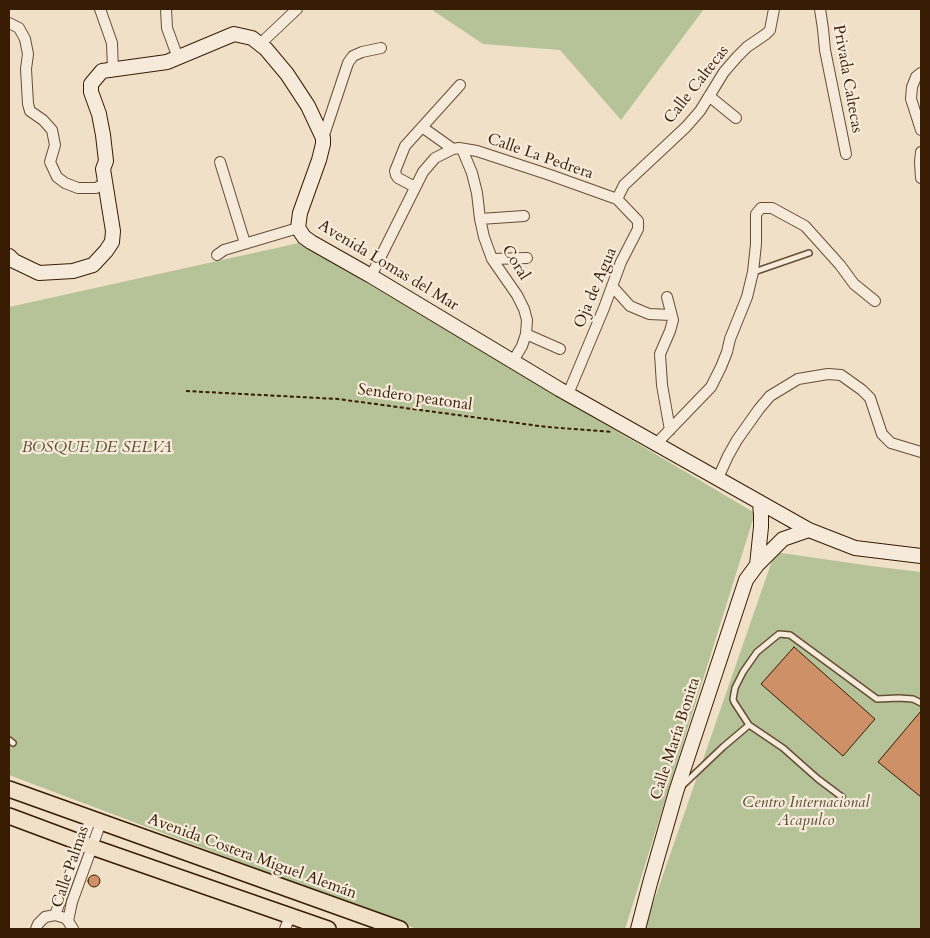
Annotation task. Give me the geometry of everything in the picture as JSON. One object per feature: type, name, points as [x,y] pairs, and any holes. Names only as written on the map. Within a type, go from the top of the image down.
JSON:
[{"type":"main road","points":[[9,256],[14,261],[39,273],[74,271],[93,265],[112,242],[113,231],[103,168],[106,161],[103,135],[99,114],[91,92],[91,84],[102,71],[167,62],[234,34],[252,38],[266,49],[287,74],[308,106],[323,138]]},
{"type":"main road","name":"Avenida Lomas del Mar","points":[[323,138],[319,160],[300,213],[298,228],[304,237],[311,242],[568,394],[809,530],[855,548],[921,556]]},
{"type":"main road","name":"Calle María Bonita","points":[[757,565],[761,527],[760,503]]},
{"type":"main road","name":"Calle María Bonita","points":[[638,929],[676,792],[746,580],[757,565],[783,539],[809,530]]},
{"type":"main road","name":"Avenida Costera Miguel Alemán","points":[[9,789],[400,929]]},
{"type":"main road","points":[[9,816],[288,922],[328,929]]},
{"type":"street","points":[[100,9],[112,43],[113,70]]},
{"type":"street","points":[[166,9],[167,28],[178,58]]},
{"type":"street","points":[[260,44],[297,9]]},
{"type":"street","name":"Calle Caltecas","points":[[617,199],[624,185],[686,127],[700,111],[724,72],[737,57],[770,30],[774,9]]},
{"type":"street","name":"Privada Caltecas","points":[[820,9],[825,50],[846,154]]},
{"type":"street","points":[[9,23],[19,28],[24,39],[28,54],[26,69],[28,104],[30,111],[43,120],[52,130],[54,145],[50,162],[57,177],[78,188],[96,188],[105,183]]},
{"type":"street","points":[[323,138],[348,63],[353,56],[380,48]]},
{"type":"street","points":[[921,73],[916,77],[912,87],[911,99],[921,130]]},
{"type":"street","points":[[415,187],[398,178],[395,171],[405,146],[460,85]]},
{"type":"street","points":[[709,96],[736,118]]},
{"type":"street","points":[[422,127],[457,149]]},
{"type":"street","points":[[371,276],[423,172],[435,158],[457,149]]},
{"type":"street","name":"Calle La Pedrera","points":[[457,149],[477,151],[617,199]]},
{"type":"street","name":"Coral","points":[[457,149],[472,173],[484,237],[492,259],[517,295],[524,309],[527,320],[526,334]]},
{"type":"street","points":[[921,152],[921,178]]},
{"type":"street","points":[[220,162],[245,244]]},
{"type":"street","name":"Oja de Agua","points":[[568,394],[621,262],[638,229],[638,221],[617,199]]},
{"type":"street","points":[[656,444],[711,388],[722,368],[730,339],[747,296],[753,272],[756,244],[756,214],[761,208],[772,208],[805,226],[840,265],[854,284],[875,301]]},
{"type":"street","points":[[480,219],[524,216]]},
{"type":"street","points":[[216,255],[224,250],[298,228]]},
{"type":"street","points":[[492,259],[527,258]]},
{"type":"street","points":[[612,286],[630,306],[649,314],[671,314]]},
{"type":"street","points":[[667,297],[673,320],[660,354],[662,385],[670,430]]},
{"type":"street","points":[[512,361],[522,346],[526,334],[560,349]]},
{"type":"street","points":[[718,478],[737,440],[770,396],[798,379],[828,374],[841,375],[870,398],[882,434],[891,443],[921,452]]},
{"type":"street","name":"Calle Palmas","points":[[55,915],[87,845],[96,820]]},
{"type":"street","name":"Calle Palmas","points":[[71,925],[72,902],[87,845]]},
{"type":"street","points":[[36,929],[45,917],[55,915],[60,916],[71,925]]},
{"type":"lane","points":[[753,272],[809,253]]},
{"type":"lane","points":[[842,797],[783,748],[750,725],[734,702],[735,688],[742,672],[757,652],[779,634],[790,635],[877,699],[913,699],[921,703]]},
{"type":"lane","points":[[676,792],[723,747],[750,725]]},
{"type":"path","name":"Sendero peatonal","points":[[186,391],[338,399],[547,426],[612,432]]},
{"type":"green space","points":[[432,9],[704,9],[621,120],[560,50],[483,44]]},
{"type":"green space","name":"BOSQUE DE SELVA","points":[[299,243],[755,513],[625,929],[417,929],[9,775],[9,307]]},
{"type":"green space","name":"Centro Internacional Acapulco","points":[[775,552],[921,572],[921,929],[646,929],[646,924]]},
{"type":"building","points":[[794,647],[875,719],[843,756],[761,684]]},
{"type":"building","points":[[921,711],[921,797],[878,762]]},
{"type":"building","points":[[94,875],[100,881],[94,887],[88,881]]}]
